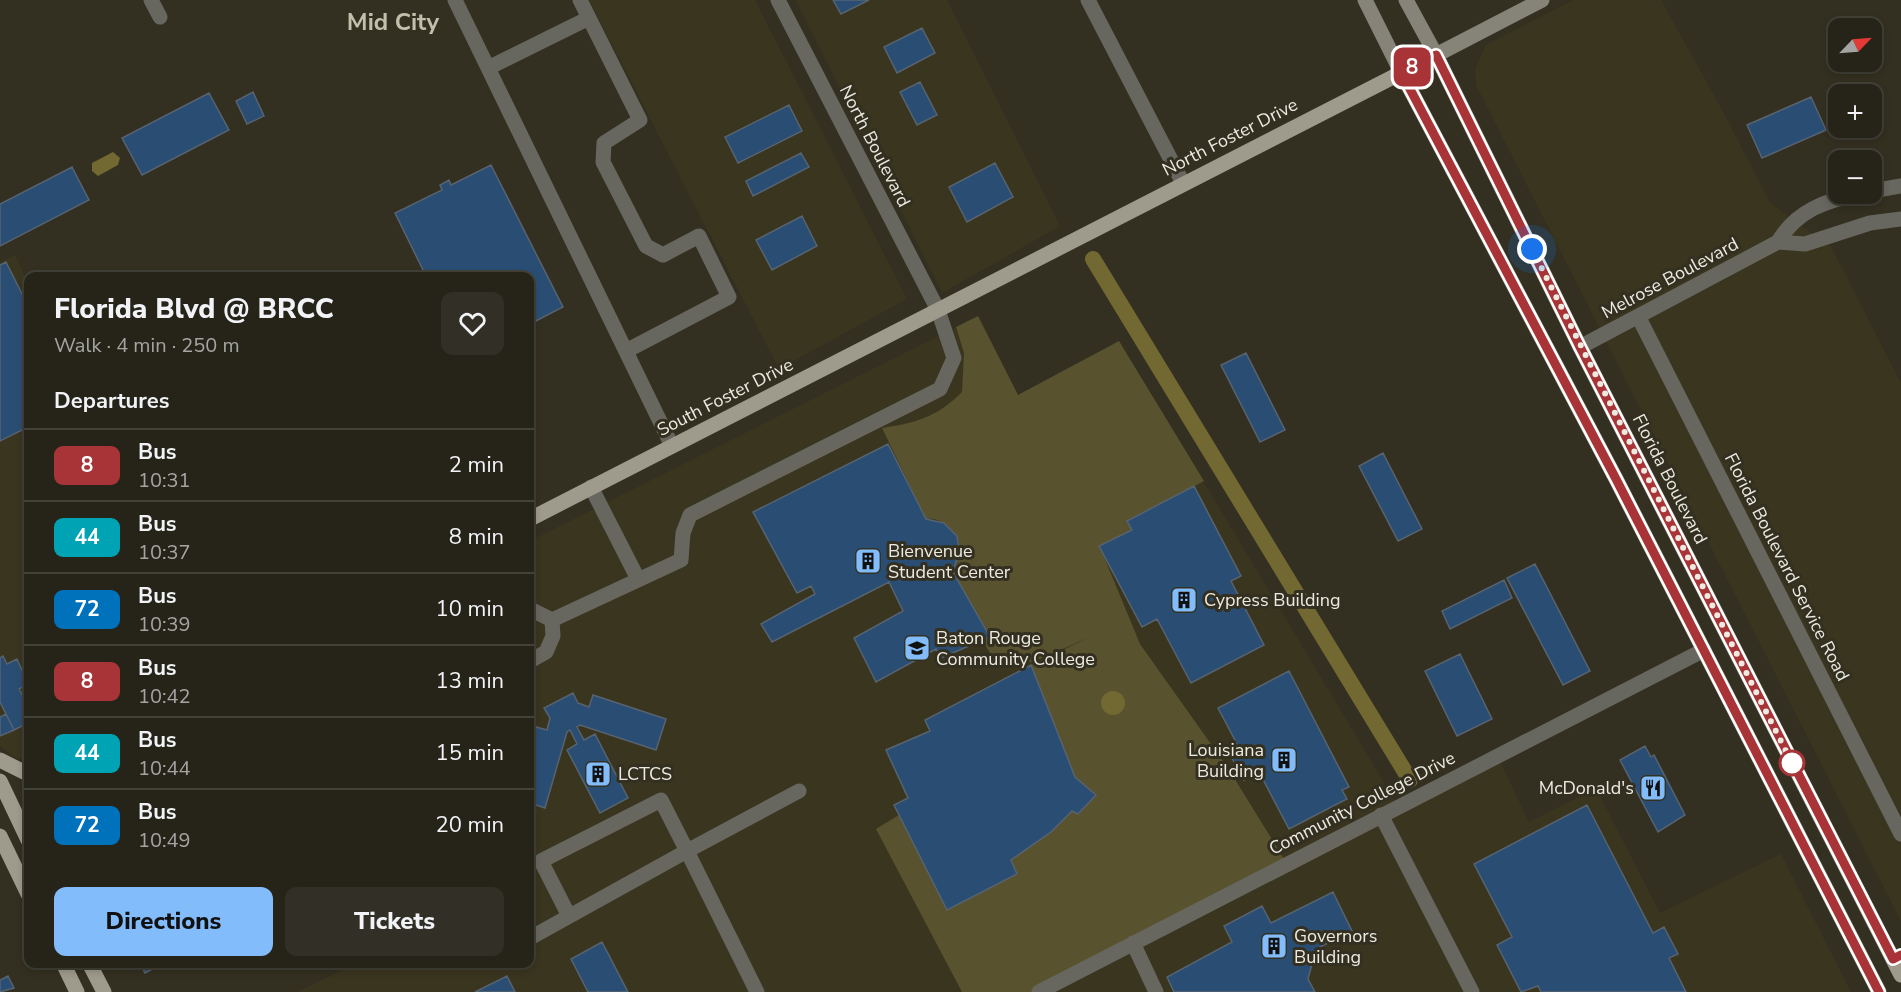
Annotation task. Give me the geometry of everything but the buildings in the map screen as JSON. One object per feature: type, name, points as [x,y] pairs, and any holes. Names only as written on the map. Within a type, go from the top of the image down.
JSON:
[{"type":"main road","points":[[1365,0],[1757,752],[1879,992]]},
{"type":"main road","name":"Florida Boulevard","points":[[1406,0],[1436,55],[1580,347],[1780,740],[1897,957],[1901,975]]},
{"type":"main road","name":"North Foster Drive","points":[[938,310],[1542,0]]},
{"type":"main road","name":"South Foster Drive","points":[[534,517],[938,310]]},
{"type":"main road","points":[[1757,752],[1780,740]]},
{"type":"main road","points":[[0,760],[24,772]]},
{"type":"main road","points":[[0,781],[24,825]]},
{"type":"main road","points":[[24,832],[1,839],[24,886]]},
{"type":"main road","points":[[65,968],[77,992]]},
{"type":"main road","points":[[92,968],[104,992]]},
{"type":"street","points":[[151,0],[160,17]]},
{"type":"street","points":[[455,0],[672,446]]},
{"type":"street","points":[[580,0],[640,120],[604,143],[603,162],[646,246],[663,255],[699,236],[729,297],[626,351]]},
{"type":"street","name":"North Boulevard","points":[[638,579],[681,560],[683,533],[690,514],[940,389],[954,358],[938,310],[778,0]]},
{"type":"street","points":[[1088,0],[1184,183]]},
{"type":"street","points":[[488,68],[589,18]]},
{"type":"street","points":[[1882,189],[1901,186]]},
{"type":"street","name":"Melrose Boulevard","points":[[1580,347],[1639,318],[1778,242],[1787,227],[1799,216],[1828,203]]},
{"type":"street","points":[[1778,242],[1805,244],[1870,223],[1901,219]]},
{"type":"street","name":"Florida Boulevard Service Road","points":[[1639,318],[1901,834]]},
{"type":"street","points":[[552,620],[638,579],[591,487]]},
{"type":"street","points":[[534,611],[552,620]]},
{"type":"street","points":[[534,659],[546,652],[553,636],[552,620]]},
{"type":"street","name":"Community College Drive","points":[[1039,992],[1704,650]]},
{"type":"street","points":[[534,936],[799,791]]},
{"type":"street","points":[[569,916],[541,861],[661,800],[757,992]]},
{"type":"street","points":[[1381,816],[1472,992]]},
{"type":"street","points":[[1133,943],[1156,992]]},
{"type":"shaded area","points":[[589,0],[755,0],[907,299],[779,369]]},
{"type":"shaded area","points":[[796,0],[947,0],[1060,226],[942,293]]},
{"type":"shaded area","points":[[1573,0],[1661,0],[1726,117],[1770,203],[1831,247],[1901,383],[1901,921],[1476,85],[1475,69],[1486,45]]},
{"type":"shaded area","points":[[113,152],[120,158],[118,165],[98,176],[92,171],[92,163]]},
{"type":"shaded area","points":[[15,255],[24,274],[24,758],[15,758],[0,746],[0,262]]},
{"type":"shaded area","name":"Baton Rouge Community College","points":[[978,316],[1018,395],[1119,341],[1398,806],[1497,755],[1529,822],[1596,788],[1660,913],[1781,854],[1851,992],[297,992],[347,968],[534,968],[534,539]]},
{"type":"shaded area","points":[[978,316],[1018,395],[1119,341],[1204,481],[1128,521],[1132,530],[1100,547],[1140,644],[1228,768],[1287,864],[1039,992],[962,992],[876,829],[899,815],[947,910],[1017,874],[1011,860],[1051,832],[1072,811],[1079,814],[1096,795],[1075,777],[1031,665],[1090,637],[1033,662],[995,661],[982,640],[990,636],[953,572],[959,550],[956,536],[948,526],[938,520],[926,519],[882,428],[925,418],[953,401],[962,392],[964,353],[956,327]]},
{"type":"shaded area","points":[[1113,691],[1122,694],[1125,703],[1122,712],[1113,715],[1104,712],[1101,703],[1104,694]]},
{"type":"waterway","points":[[1093,259],[1410,780]]},
{"type":"bus line","name":"8","points":[[1879,992],[1616,479],[1401,72],[1436,55],[1580,347],[1893,959],[1901,955]]},
{"type":"place","name":"Bienvenue Student Center","points":[[868,561]]},
{"type":"place","name":"Cypress Building","points":[[1184,600]]},
{"type":"place","name":"Baton Rouge Community College","points":[[917,648]]},
{"type":"place","name":"Louisiana Building","points":[[1284,760]]},
{"type":"place","name":"LCTCS","points":[[598,774]]},
{"type":"place","name":"McDonald's","points":[[1653,788]]},
{"type":"place","name":"Governors Building","points":[[1274,946]]},
{"type":"district","name":"Mid City","points":[[393,22]]},
{"type":"route","points":[[1532,249],[1792,763]]}]
